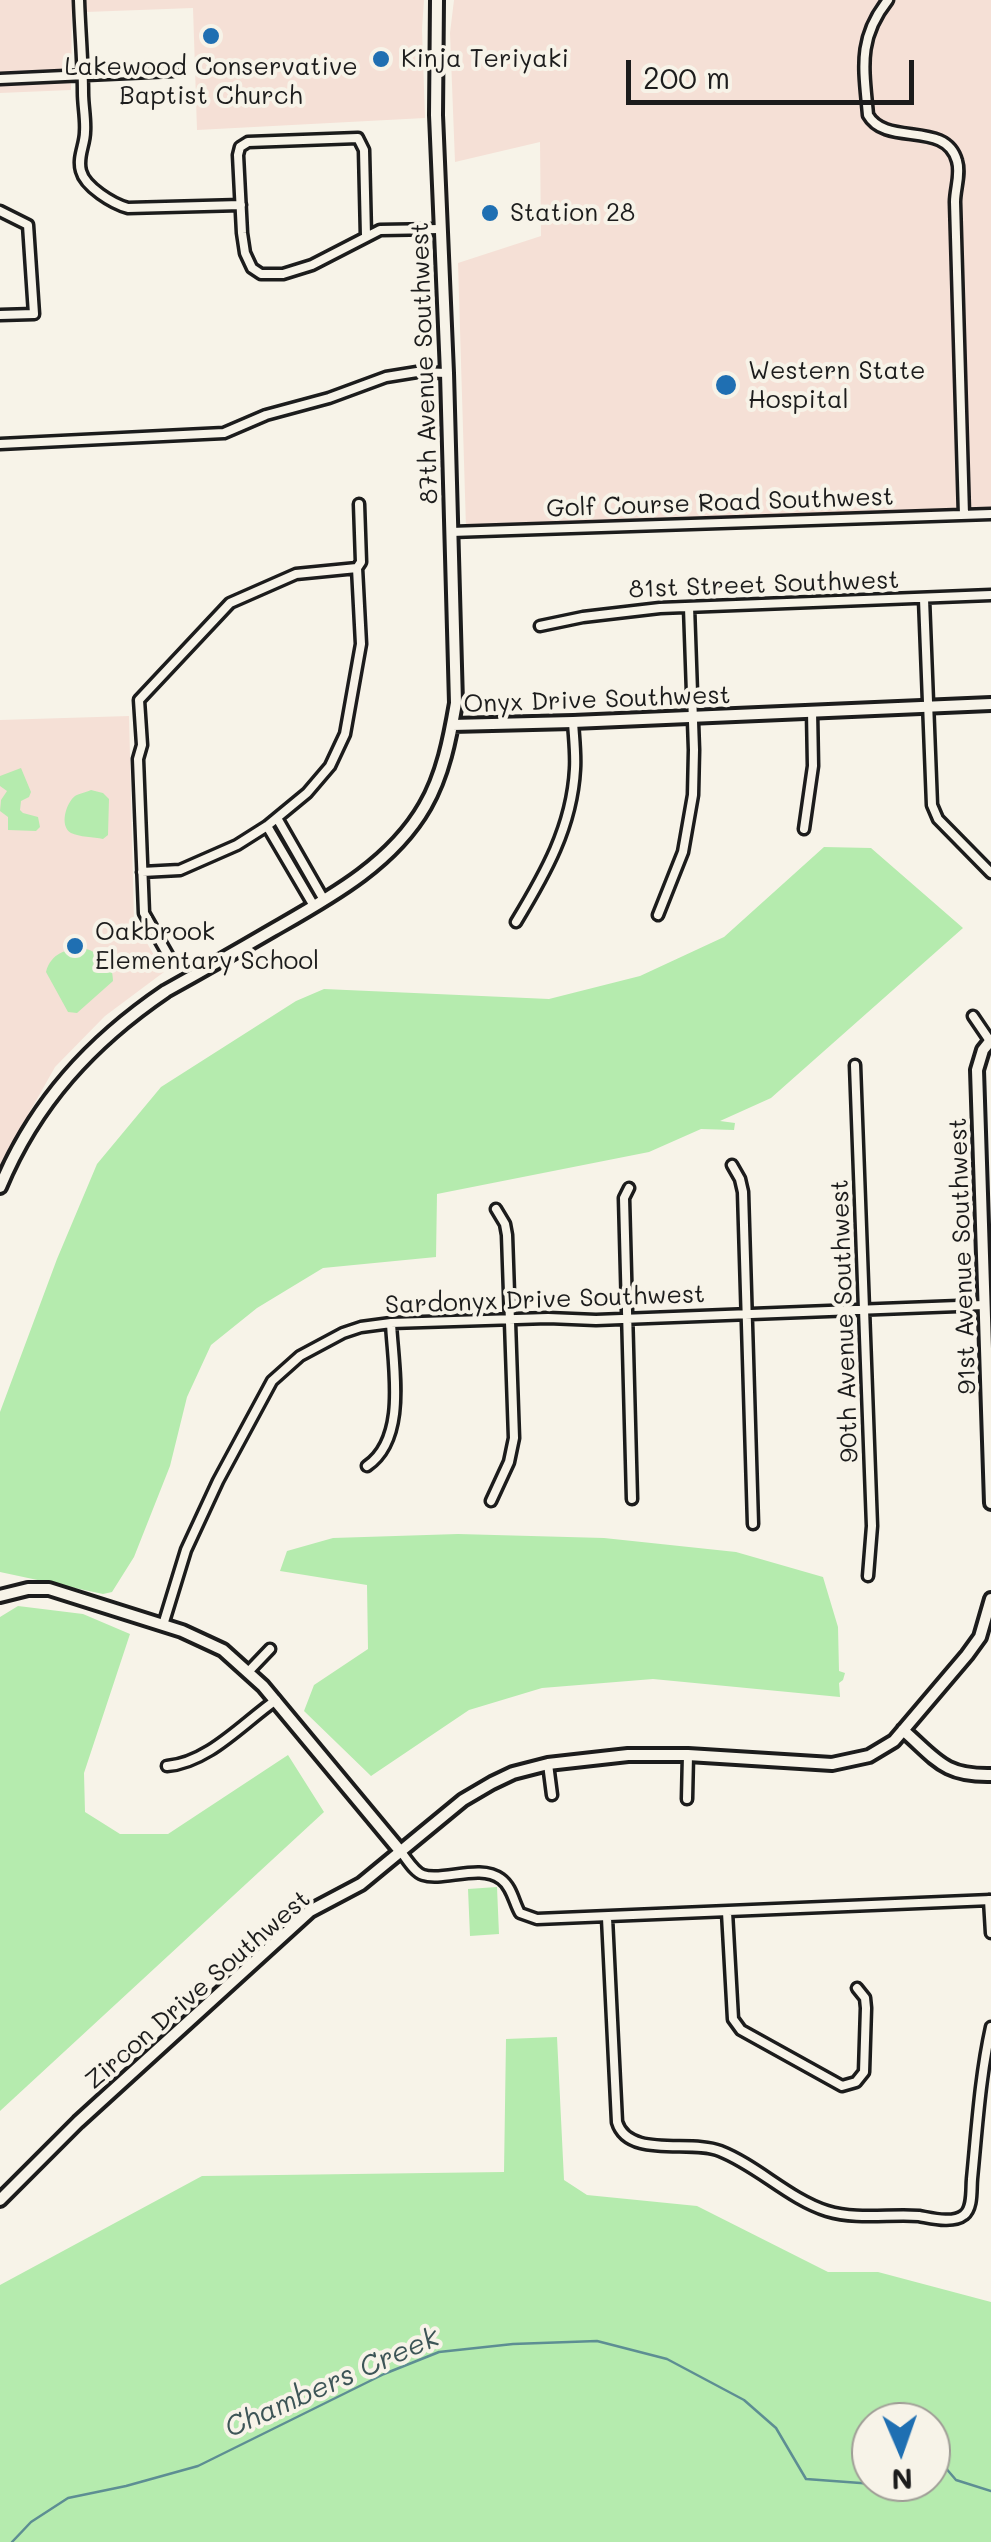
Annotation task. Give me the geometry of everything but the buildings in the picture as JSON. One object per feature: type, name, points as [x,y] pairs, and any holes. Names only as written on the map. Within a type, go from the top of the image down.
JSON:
[{"type":"street","points":[[79,0],[85,75],[82,176],[122,206],[241,204]]},
{"type":"street","name":"87th Avenue Southwest","points":[[437,0],[440,229],[456,704],[452,725]]},
{"type":"street","points":[[888,0],[874,20],[863,51],[868,115],[872,122],[888,130],[941,141],[954,152],[958,167],[955,202],[964,515]]},
{"type":"street","points":[[0,79],[173,71]]},
{"type":"street","points":[[366,236],[362,142],[356,138],[244,142],[240,147],[245,253],[252,268],[261,274],[283,274],[312,265],[380,230],[440,229]]},
{"type":"street","points":[[0,211],[28,225],[34,314],[0,314]]},
{"type":"street","points":[[0,444],[224,432],[392,376],[447,372]]},
{"type":"street","points":[[142,872],[180,870],[237,845],[307,793],[330,766],[346,734],[361,644],[358,504]]},
{"type":"street","name":"Golf Course Road Southwest","points":[[450,532],[991,514]]},
{"type":"street","points":[[168,955],[144,913],[139,700],[230,603],[296,574],[357,568]]},
{"type":"street","name":"81st Street Southwest","points":[[540,626],[615,612],[991,595]]},
{"type":"street","points":[[924,599],[932,806],[934,813],[991,872]]},
{"type":"street","points":[[658,915],[687,835],[694,779],[688,607]]},
{"type":"street","name":"Onyx Drive Southwest","points":[[0,1187],[30,1126],[72,1070],[99,1043],[166,991],[319,903],[388,853],[426,804],[452,725],[991,704]]},
{"type":"street","points":[[804,829],[812,778],[812,711]]},
{"type":"street","points":[[516,922],[556,850],[567,818],[576,765],[573,722]]},
{"type":"street","points":[[277,818],[319,903]]},
{"type":"street","points":[[267,826],[319,903]]},
{"type":"street","name":"91st Avenue Southwest","points":[[973,1016],[990,1041],[977,1070],[991,1503]]},
{"type":"street","name":"90th Avenue Southwest","points":[[856,1065],[872,1526],[868,1576]]},
{"type":"street","points":[[732,1165],[743,1192],[753,1524]]},
{"type":"street","points":[[629,1188],[624,1198],[632,1499]]},
{"type":"street","points":[[491,1501],[513,1447],[506,1236],[505,1224],[496,1209]]},
{"type":"street","name":"Sardonyx Drive Southwest","points":[[163,1625],[194,1530],[272,1381],[290,1363],[321,1343],[361,1327],[509,1319],[628,1319],[984,1306]]},
{"type":"street","points":[[367,1466],[382,1453],[393,1426],[391,1323]]},
{"type":"street","points":[[0,1596],[28,1589],[50,1589],[163,1625],[222,1650],[276,1700],[414,1868],[425,1876],[493,1875],[506,1883],[520,1914],[530,1918],[607,1918],[990,1900],[991,1933]]},
{"type":"street","points":[[991,1599],[980,1637],[903,1730],[953,1771],[968,1776],[991,1775]]},
{"type":"street","points":[[249,1672],[270,1649]]},
{"type":"street","points":[[167,1766],[207,1751],[276,1700]]},
{"type":"street","name":"Zircon Drive Southwest","points":[[0,2200],[78,2122],[310,1911],[361,1884],[463,1800],[492,1782],[548,1764],[628,1755],[832,1764],[869,1756],[903,1730]]},
{"type":"street","points":[[687,1798],[688,1755]]},
{"type":"street","points":[[548,1764],[552,1796]]},
{"type":"street","points":[[727,1912],[735,2024],[836,2084],[848,2086],[864,2072],[866,2008],[865,1998],[857,1988]]},
{"type":"street","points":[[607,1918],[617,2122],[624,2136],[638,2143],[717,2149],[818,2207],[834,2212],[861,2217],[954,2219],[966,2212],[991,2027]]},
{"type":"shaded area","points":[[0,0],[72,0],[71,90],[0,93]]},
{"type":"shaded area","points":[[86,0],[424,0],[425,118],[197,130],[193,8],[86,12]]},
{"type":"shaded area","name":"Western State Hospital","points":[[454,0],[991,0],[991,508],[466,528],[458,263],[541,236],[540,142],[455,162],[450,33]]},
{"type":"shaded area","name":"Oakbrook Elementary School","points":[[129,716],[134,921],[164,972],[105,1016],[55,1067],[0,1165],[0,720]]},
{"type":"green space","points":[[21,768],[31,792],[21,801],[20,810],[38,817],[40,827],[36,831],[8,830],[8,817],[0,811],[7,791],[0,786],[0,776]]},
{"type":"green space","points":[[91,790],[109,799],[108,835],[103,839],[74,834],[65,825],[72,799]]},
{"type":"green space","points":[[824,847],[871,848],[963,928],[771,1098],[720,1121],[735,1123],[734,1130],[701,1129],[649,1152],[437,1194],[436,1257],[323,1268],[257,1308],[211,1345],[187,1397],[170,1466],[134,1557],[112,1592],[103,1594],[0,1572],[0,1412],[97,1164],[161,1087],[296,1001],[324,989],[549,999],[640,976],[724,937]]},
{"type":"green space","points":[[84,948],[105,960],[113,981],[77,1013],[68,1012],[46,972],[60,953]]},
{"type":"green space","points":[[458,1534],[604,1538],[736,1552],[823,1577],[838,1627],[839,1671],[845,1673],[839,1683],[840,1697],[653,1679],[542,1688],[469,1710],[371,1776],[304,1711],[314,1685],[368,1649],[367,1585],[280,1571],[287,1551],[333,1538]]},
{"type":"green space","points":[[18,1606],[83,1614],[130,1634],[84,1773],[85,1812],[120,1834],[168,1834],[288,1755],[324,1812],[0,2111],[0,1617]]},
{"type":"green space","points":[[497,1887],[499,1934],[470,1936],[468,1889]]},
{"type":"green space","points":[[557,2037],[564,2180],[587,2195],[697,2206],[828,2272],[878,2272],[991,2302],[991,2542],[0,2542],[0,2285],[202,2176],[504,2172],[506,2039]]},
{"type":"waterway","name":"Chambers Creek","points":[[12,2542],[31,2522],[68,2498],[198,2466],[384,2374],[439,2352],[513,2344],[597,2341],[667,2359],[744,2400],[776,2428],[806,2479],[851,2482]]},
{"type":"waterway","name":"Chambers Creek","points":[[951,2474],[956,2480],[991,2491]]},
{"type":"place","name":"Lakewood Conservative Baptist Church","points":[[211,36]]},
{"type":"place","name":"Kinja Teriyaki","points":[[381,59]]},
{"type":"place","name":"Station 28","points":[[490,213]]},
{"type":"place","name":"Western State Hospital","points":[[726,385]]},
{"type":"place","name":"Oakbrook Elementary School","points":[[75,946]]}]
